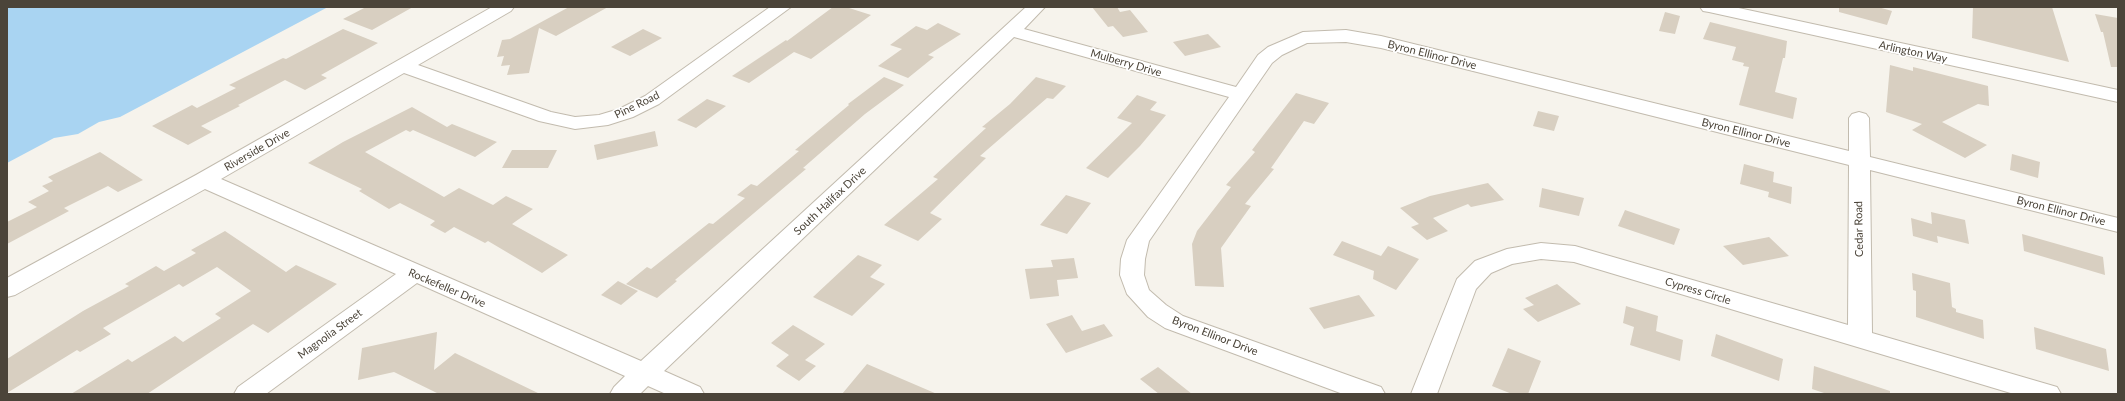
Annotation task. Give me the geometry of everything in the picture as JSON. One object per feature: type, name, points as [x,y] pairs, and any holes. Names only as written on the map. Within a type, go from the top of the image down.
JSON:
[{"type":"street","name":"Riverside Drive","points":[[7,289],[204,180],[505,7]]},
{"type":"street","name":"Pine Road","points":[[402,66],[546,117],[575,123],[601,121],[626,113],[652,100],[782,7]]},
{"type":"street","name":"South Halifax Drive","points":[[623,394],[1036,7]]},
{"type":"street","name":"Arlington Way","points":[[1709,7],[2118,96]]},
{"type":"street","name":"Mulberry Drive","points":[[1012,31],[1241,94]]},
{"type":"street","name":"Byron Ellinor Drive","points":[[1372,394],[1174,322],[1157,311],[1139,294],[1132,275],[1133,259],[1138,240],[1265,59],[1275,51],[1303,38],[1346,36],[1381,42],[2118,225]]},
{"type":"street","name":"Cedar Road","points":[[1859,118],[1860,339]]},
{"type":"street","name":"Rockefeller Drive","points":[[204,180],[691,394]]},
{"type":"street","name":"Cypress Circle","points":[[1424,394],[1465,285],[1483,267],[1507,257],[1541,251],[1575,254],[2048,394]]},
{"type":"street","name":"Magnolia Street","points":[[247,394],[414,273]]},
{"type":"water","points":[[7,7],[328,7],[120,117],[99,122],[78,134],[54,138],[7,163]]},
{"type":"building","points":[[366,7],[413,7],[372,30],[343,19]]},
{"type":"building","points":[[569,7],[608,7],[556,36],[539,28],[529,73],[507,75],[510,65],[501,66],[504,56],[497,57],[502,40],[510,39]]},
{"type":"building","points":[[833,7],[846,7],[871,15],[811,59],[794,52],[749,83],[732,76],[786,40],[787,41]]},
{"type":"building","points":[[1092,7],[1117,7],[1120,12],[1130,10],[1148,32],[1123,37],[1113,26],[1108,27]]},
{"type":"building","points":[[1839,7],[1878,7],[1892,11],[1887,25],[1839,12]]},
{"type":"building","points":[[1973,7],[2052,7],[2069,62],[1972,38]]},
{"type":"building","points":[[1665,12],[1680,16],[1675,34],[1659,31]]},
{"type":"building","points":[[2095,14],[2118,18],[2118,67],[2111,67],[2103,32],[2101,32]]},
{"type":"building","points":[[1710,22],[1787,41],[1785,58],[1783,58],[1775,92],[1797,98],[1793,119],[1739,105],[1749,67],[1743,66],[1744,63],[1732,60],[1736,47],[1703,39]]},
{"type":"building","points":[[938,23],[961,34],[928,55],[934,57],[908,78],[878,66],[902,49],[890,45],[916,26],[927,30]]},
{"type":"building","points":[[343,29],[378,43],[321,75],[327,78],[305,90],[285,80],[238,105],[240,106],[201,126],[212,132],[188,145],[152,126],[192,105],[197,108],[236,88],[229,85],[283,58],[286,59]]},
{"type":"building","points":[[643,29],[662,38],[630,56],[611,47]]},
{"type":"building","points":[[1208,34],[1221,47],[1185,56],[1173,42]]},
{"type":"building","points":[[1890,65],[1913,71],[1913,67],[1988,86],[1989,106],[1978,104],[1942,122],[1987,145],[1965,158],[1912,130],[1922,124],[1886,112]]},
{"type":"building","points":[[884,77],[904,85],[865,114],[803,168],[806,169],[675,280],[677,281],[657,298],[626,284],[647,267],[651,269],[709,223],[713,224],[745,198],[737,195],[751,184],[757,186],[799,151],[795,150],[849,105],[848,104]]},
{"type":"building","points":[[1036,77],[1066,86],[1053,99],[1047,98],[980,156],[986,158],[930,213],[942,219],[918,241],[884,225],[938,179],[933,177],[986,128],[982,127],[1010,104]]},
{"type":"building","points":[[1296,93],[1329,103],[1314,124],[1304,121],[1271,168],[1274,169],[1245,204],[1251,206],[1221,248],[1224,287],[1195,286],[1192,244],[1197,231],[1231,187],[1226,185],[1255,152],[1252,150]]},
{"type":"building","points":[[1137,95],[1157,102],[1150,110],[1166,115],[1140,146],[1108,178],[1086,168],[1132,123],[1117,118]]},
{"type":"building","points":[[707,99],[726,106],[696,128],[677,120]]},
{"type":"building","points":[[412,107],[447,127],[452,124],[497,142],[475,157],[413,130],[410,132],[406,130],[365,152],[444,197],[459,188],[493,205],[506,196],[533,209],[512,224],[568,255],[542,273],[488,241],[485,243],[454,227],[445,233],[430,225],[435,221],[400,203],[389,209],[359,191],[362,189],[308,163],[343,142]]},
{"type":"building","points":[[1538,111],[1559,116],[1554,131],[1533,126]]},
{"type":"building","points":[[655,131],[658,146],[597,160],[594,145]]},
{"type":"building","points":[[512,150],[557,150],[548,168],[502,168]]},
{"type":"building","points":[[100,152],[143,180],[118,192],[108,186],[64,208],[69,211],[7,244],[7,222],[37,207],[28,202],[49,191],[42,186],[53,181],[48,177]]},
{"type":"building","points":[[2012,154],[2040,162],[2038,178],[2010,170]]},
{"type":"building","points":[[1744,164],[1774,172],[1773,182],[1792,187],[1791,204],[1768,197],[1769,192],[1740,184]]},
{"type":"building","points":[[1488,183],[1504,200],[1471,207],[1468,204],[1433,218],[1448,231],[1427,240],[1411,227],[1419,224],[1400,208],[1430,196]]},
{"type":"building","points":[[1542,188],[1584,198],[1579,216],[1539,207]]},
{"type":"building","points":[[1066,195],[1091,203],[1067,234],[1040,225]]},
{"type":"building","points":[[1625,210],[1680,229],[1674,245],[1618,226]]},
{"type":"building","points":[[1931,212],[1965,220],[1969,244],[1937,236],[1938,243],[1913,236],[1911,218],[1932,224]]},
{"type":"building","points":[[225,231],[286,272],[296,265],[337,284],[268,333],[253,324],[147,394],[71,394],[128,359],[132,362],[175,336],[183,342],[221,318],[215,314],[251,291],[217,267],[183,287],[179,284],[103,328],[111,334],[80,352],[77,350],[7,393],[7,359],[83,311],[129,286],[125,284],[156,266],[164,271],[196,253],[191,250]]},
{"type":"building","points":[[2022,234],[2103,257],[2105,275],[2024,251]]},
{"type":"building","points":[[1769,237],[1789,256],[1743,265],[1723,246]]},
{"type":"building","points":[[1342,241],[1381,256],[1388,246],[1419,259],[1396,290],[1373,279],[1374,271],[1333,255]]},
{"type":"building","points":[[858,255],[882,265],[870,277],[885,284],[852,316],[813,297]]},
{"type":"building","points":[[1074,258],[1078,278],[1057,280],[1059,296],[1030,299],[1025,269],[1053,267],[1051,260]]},
{"type":"building","points":[[1912,273],[1950,283],[1952,307],[1956,309],[1956,312],[1983,320],[1984,339],[1916,317],[1916,291],[1913,290]]},
{"type":"building","points":[[618,281],[638,291],[621,305],[601,295]]},
{"type":"building","points":[[1557,284],[1581,304],[1538,322],[1523,309],[1534,305],[1525,298]]},
{"type":"building","points":[[1359,295],[1375,316],[1324,329],[1309,308]]},
{"type":"building","points":[[1626,306],[1658,316],[1656,331],[1683,340],[1680,361],[1630,345],[1634,327],[1623,323]]},
{"type":"building","points":[[1072,315],[1082,331],[1104,324],[1113,336],[1066,353],[1046,324]]},
{"type":"building","points":[[793,325],[825,344],[805,360],[816,366],[799,381],[776,366],[789,355],[771,343]]},
{"type":"building","points":[[2034,327],[2106,349],[2109,371],[2036,349]]},
{"type":"building","points":[[437,332],[434,370],[455,353],[540,394],[439,394],[394,372],[358,380],[362,348]]},
{"type":"building","points":[[1716,334],[1783,359],[1779,381],[1711,356]]},
{"type":"building","points":[[1508,348],[1541,361],[1528,394],[1512,394],[1492,386]]},
{"type":"building","points":[[867,364],[937,394],[842,394]]},
{"type":"building","points":[[1814,366],[1890,391],[1890,394],[1827,394],[1812,389]]},
{"type":"building","points":[[1158,367],[1192,394],[1159,394],[1140,379]]}]
